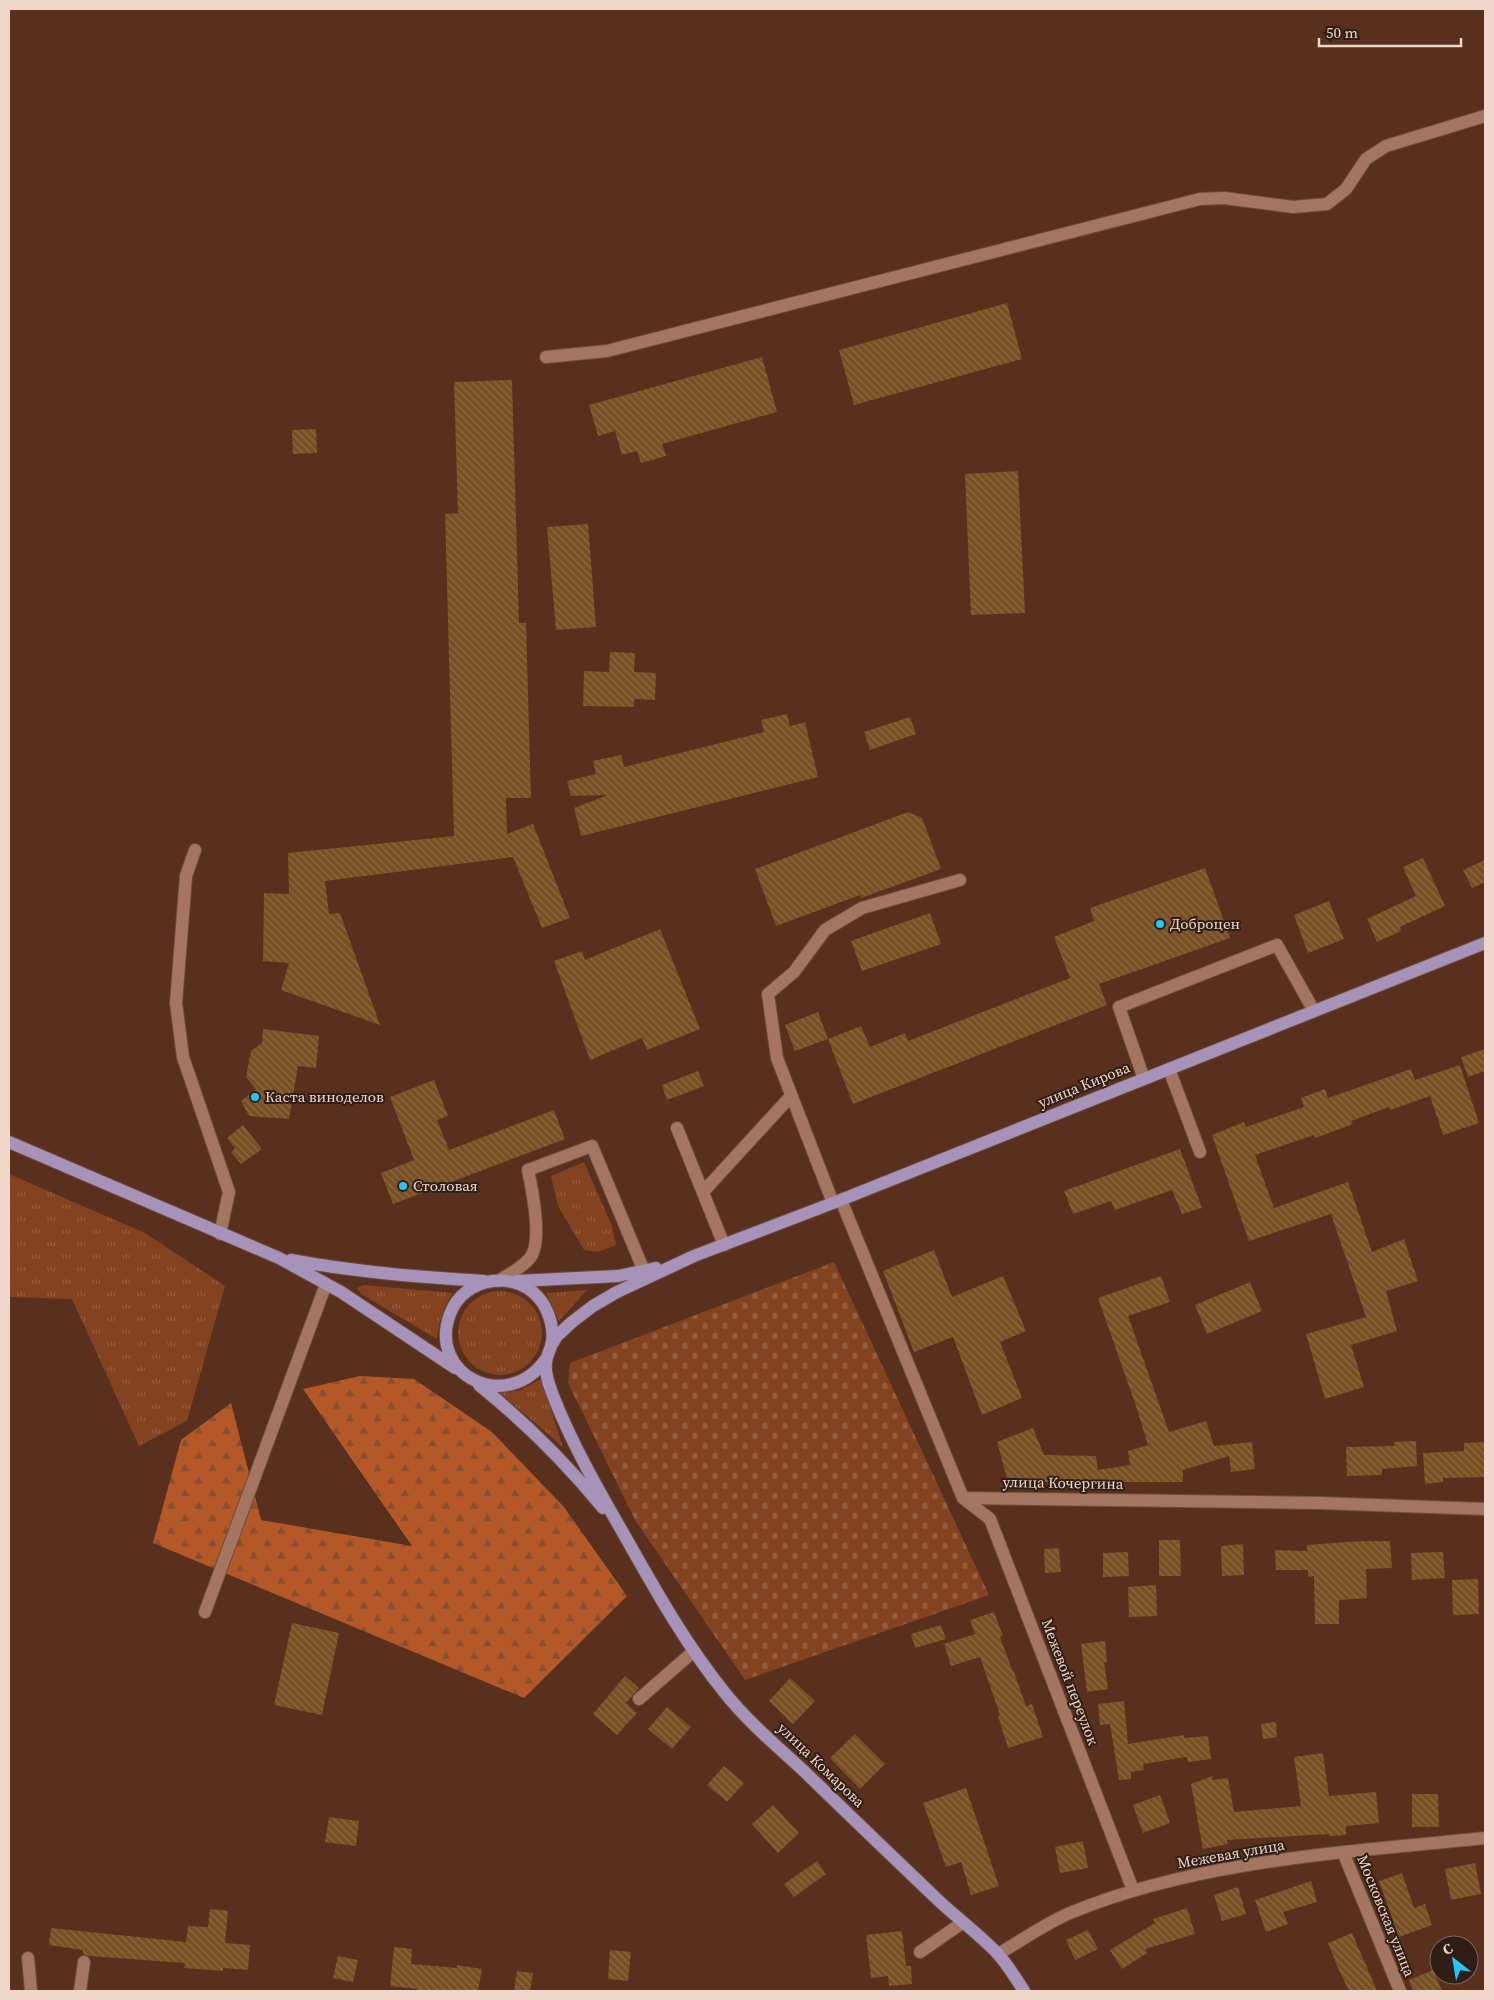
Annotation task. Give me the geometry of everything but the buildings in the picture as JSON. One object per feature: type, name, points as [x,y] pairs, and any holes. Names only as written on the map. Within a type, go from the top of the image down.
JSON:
[{"type":"main road","name":"улица Кирова","points":[[694,1256],[1485,943]]},
{"type":"main road","points":[[9,1142],[278,1258],[326,1284],[412,1338],[468,1377],[536,1435],[575,1474],[625,1538]]},
{"type":"main road","points":[[278,1258],[340,1269],[412,1277],[513,1282],[618,1276],[644,1271],[694,1256]]},
{"type":"main road","points":[[492,1281],[469,1290],[458,1300],[450,1314],[446,1332],[447,1346],[452,1359],[468,1377],[490,1386],[509,1386],[526,1380],[539,1369],[557,1336],[593,1306],[617,1292],[694,1256]]},
{"type":"main road","points":[[513,1282],[531,1291],[542,1301],[550,1316],[551,1346]]},
{"type":"main road","points":[[546,1358],[546,1372],[550,1389],[587,1467],[625,1538]]},
{"type":"main road","name":"улица Комарова","points":[[625,1538],[683,1636],[726,1694],[962,1923],[998,1954],[1024,1991]]},
{"type":"street","points":[[546,357],[607,351],[1200,198],[1224,198],[1293,208],[1327,204],[1346,189],[1366,159],[1386,146],[1485,116]]},
{"type":"street","points":[[195,850],[186,876],[176,1004],[183,1057],[229,1192],[220,1234]]},
{"type":"street","points":[[960,880],[862,908],[825,930],[794,972],[768,994],[777,1058],[791,1096],[963,1498]]},
{"type":"street","points":[[1144,1079],[1119,1007],[1277,945],[1314,1011]]},
{"type":"street","points":[[1169,1069],[1200,1152]]},
{"type":"street","points":[[703,1192],[791,1096]]},
{"type":"street","points":[[678,1128],[724,1245]]},
{"type":"street","points":[[492,1281],[516,1270],[531,1257],[536,1235],[534,1198],[528,1170],[592,1146],[644,1271]]},
{"type":"street","points":[[205,1612],[326,1284]]},
{"type":"street","name":"улица Кочергина","points":[[963,1498],[1320,1503],[1485,1509]]},
{"type":"street","name":"Межевой переулок","points":[[963,1498],[990,1519],[1133,1890]]},
{"type":"street","points":[[639,1699],[694,1651]]},
{"type":"street","name":"Межевая улица","points":[[998,1954],[1068,1914],[1133,1890],[1234,1868],[1343,1852],[1485,1838]]},
{"type":"street","name":"Московская улица","points":[[1343,1852],[1400,1991]]},
{"type":"street","points":[[920,1952],[962,1923]]},
{"type":"street","points":[[28,1958],[31,1991]]},
{"type":"street","points":[[80,1991],[84,1962]]},
{"type":"green space","points":[[584,1162],[612,1226],[616,1245],[598,1252],[584,1250],[558,1206],[551,1176]]},
{"type":"green space","points":[[9,1174],[145,1233],[225,1286],[187,1421],[139,1446],[72,1299],[9,1297]]},
{"type":"green space","points":[[834,1262],[989,1595],[745,1680],[635,1520],[568,1383],[570,1363]]},
{"type":"green space","points":[[364,1285],[453,1293],[442,1315],[437,1339],[361,1294],[357,1288]]},
{"type":"green space","points":[[587,1290],[559,1321],[546,1293]]},
{"type":"green space","points":[[500,1291],[516,1294],[530,1303],[539,1317],[542,1333],[539,1349],[530,1363],[516,1372],[500,1375],[484,1372],[470,1363],[461,1349],[458,1333],[461,1317],[470,1303],[484,1294]]},
{"type":"green space","points":[[360,1376],[414,1379],[492,1432],[564,1507],[627,1596],[524,1698],[153,1543],[181,1440],[231,1403],[261,1520],[412,1546],[303,1389]]},
{"type":"green space","points":[[541,1379],[563,1447],[500,1393],[521,1390]]},
{"type":"place","name":"Доброцен","points":[[1160,924]]},
{"type":"place","name":"Каста виноделов","points":[[255,1097]]},
{"type":"place","name":"Столовая","points":[[403,1186]]}]
